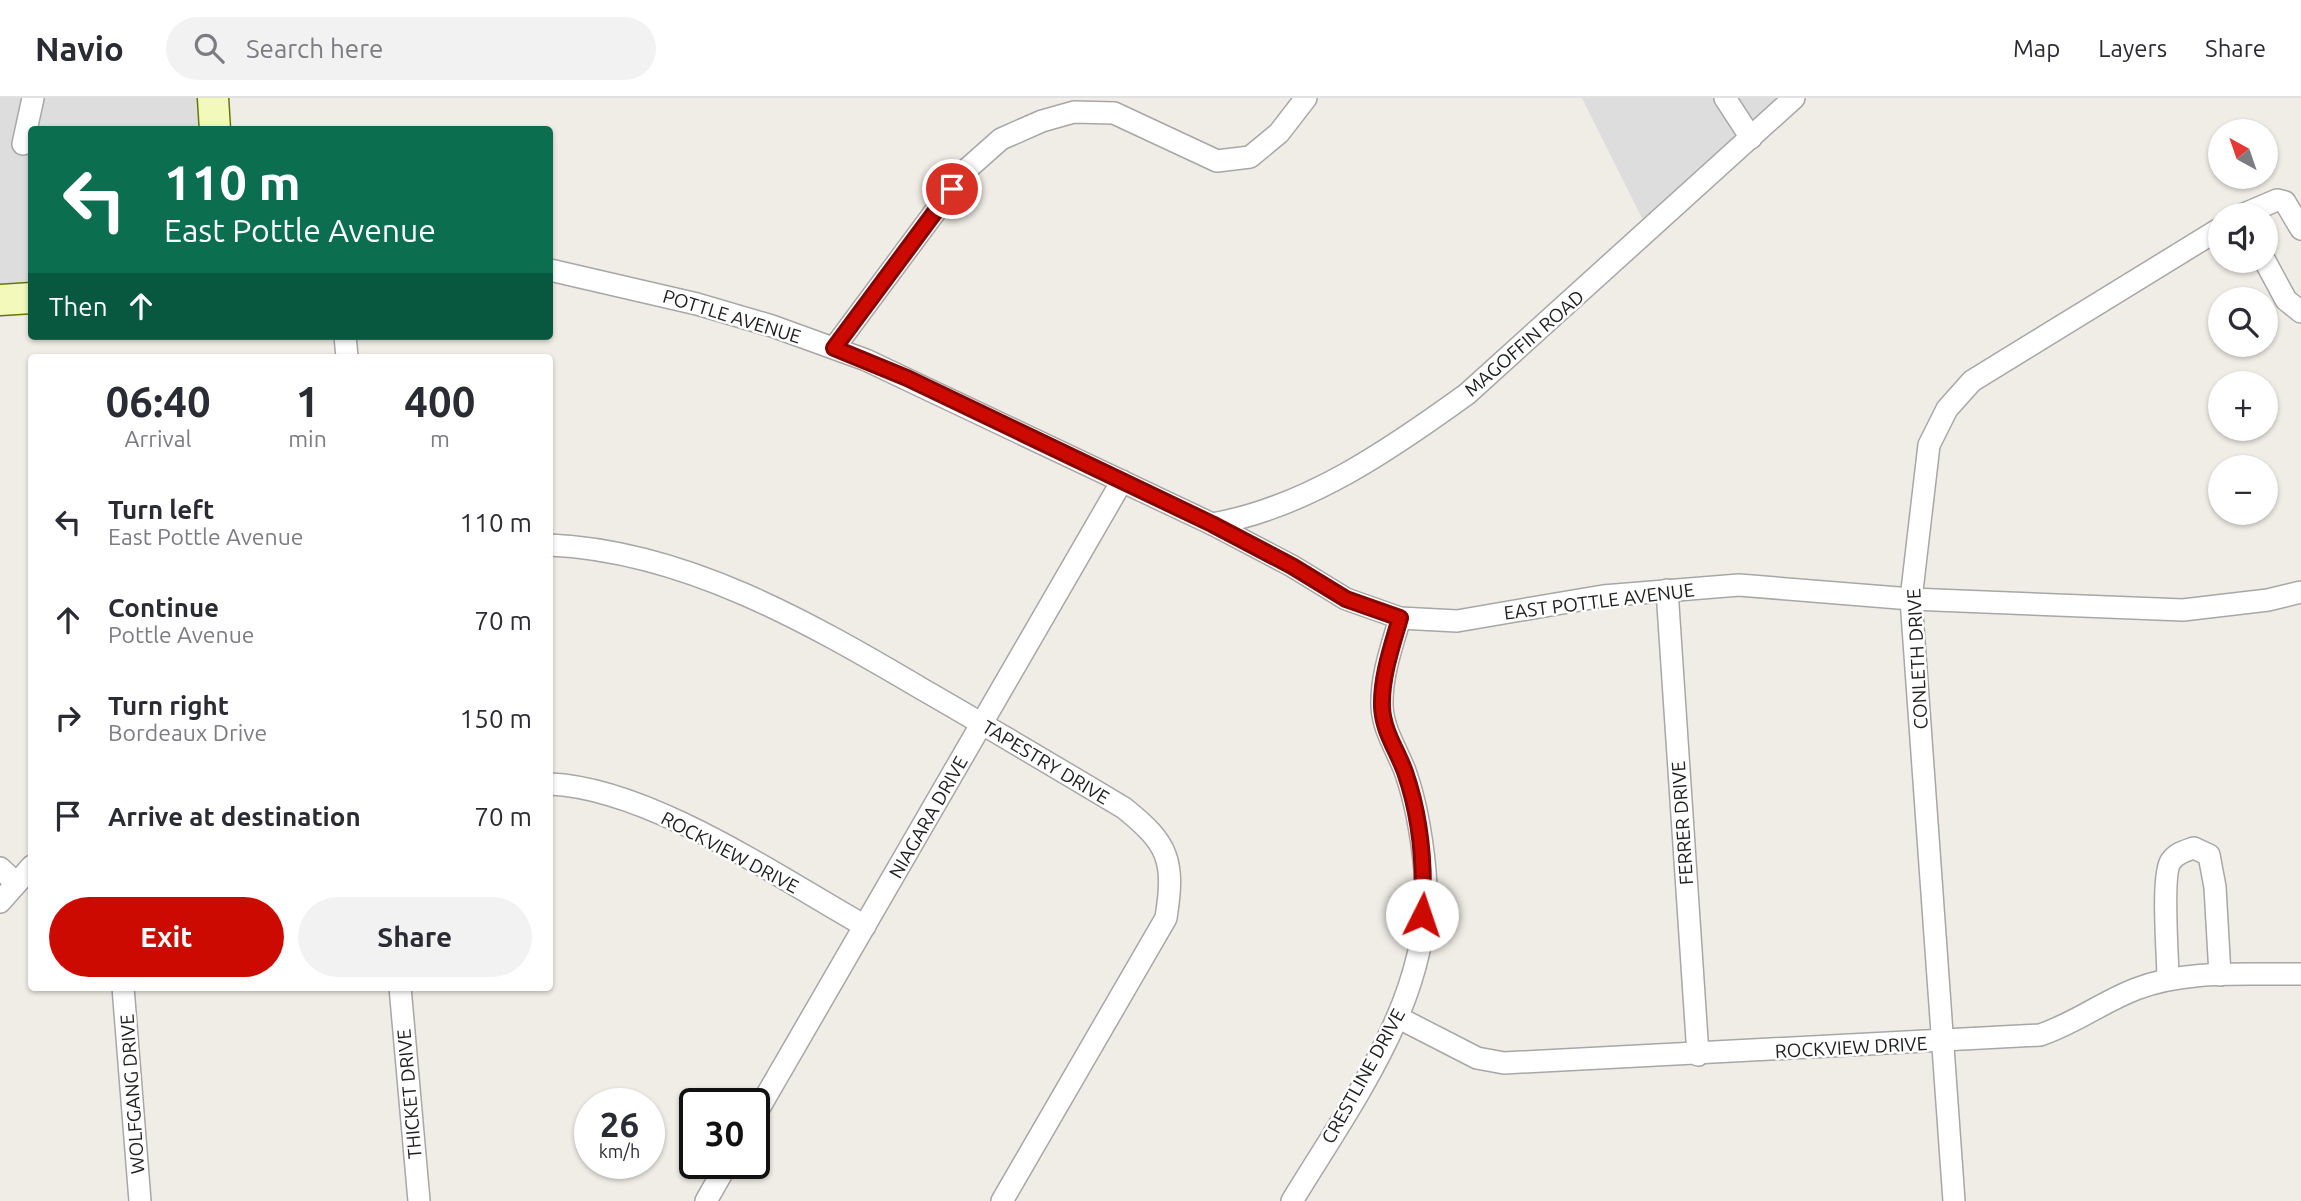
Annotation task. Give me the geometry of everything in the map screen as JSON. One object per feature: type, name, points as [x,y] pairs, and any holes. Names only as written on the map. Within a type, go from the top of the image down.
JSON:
[{"type":"street","points":[[23,144],[33,98]]},
{"type":"street","points":[[213,98],[215,126]]},
{"type":"street","points":[[834,348],[967,170],[1001,139],[1074,112],[1114,113],[1217,161],[1250,157],[1279,132],[1306,98]]},
{"type":"street","points":[[1725,98],[1751,138]]},
{"type":"street","name":"MAGOFFIN ROAD","points":[[1212,524],[1240,519],[1275,507],[1316,488],[1414,432],[1507,360],[1794,98]]},
{"type":"street","points":[[2270,203],[2277,200],[2291,208],[2301,229]]},
{"type":"street","name":"CONLETH DRIVE","points":[[1954,1201],[1911,599],[1928,444],[1947,409],[1972,380],[2208,236]]},
{"type":"street","name":"POTTLE AVENUE","points":[[553,271],[697,304],[834,348],[907,378],[1212,524]]},
{"type":"street","points":[[2271,273],[2286,300],[2301,312]]},
{"type":"street","points":[[0,300],[28,298]]},
{"type":"street","name":"NIAGARA DRIVE","points":[[770,1089],[1122,481]]},
{"type":"street","name":"EAST POTTLE AVENUE","points":[[1212,524],[1292,566],[1346,599],[1400,618],[1457,621],[1603,596],[1739,585],[1911,599],[2183,610],[2269,600],[2301,592]]},
{"type":"street","name":"TAPESTRY DRIVE","points":[[553,545],[581,547],[726,585],[840,641],[1124,808],[1152,830],[1168,859],[1171,886],[1166,918],[1002,1201]]},
{"type":"street","name":"FERRER DRIVE","points":[[1667,590],[1698,1055]]},
{"type":"street","name":"CRESTLINE DRIVE","points":[[1292,1201],[1399,1018],[1421,935],[1425,873],[1418,825],[1405,771],[1390,740],[1382,707],[1386,669],[1400,618]]},
{"type":"street","name":"ROCKVIEW DRIVE","points":[[553,786],[610,796],[675,819],[865,926]]},
{"type":"street","points":[[2168,979],[2166,881],[2169,863],[2180,852],[2194,848],[2209,855],[2215,887],[2220,975]]},
{"type":"street","points":[[0,868],[16,883]]},
{"type":"street","points":[[0,902],[28,870]]},
{"type":"street","name":"ROCKVIEW DRIVE","points":[[1399,1018],[1477,1058],[1504,1063],[1698,1055],[2040,1035],[2067,1027],[2136,989],[2168,979],[2301,974]]},
{"type":"street","name":"WOLFGANG DRIVE","points":[[123,991],[140,1201]]},
{"type":"street","name":"THICKET DRIVE","points":[[400,991],[419,1201]]},
{"type":"street","points":[[706,1201],[718,1179]]},
{"type":"shaded area","points":[[0,98],[204,98],[206,126],[28,126],[28,285],[0,287]]},
{"type":"shaded area","points":[[1582,98],[1783,98],[1645,224]]},
{"type":"route","points":[[952,189],[834,348],[907,378],[1212,524],[1292,566],[1346,599],[1400,618],[1386,669],[1382,707],[1390,740],[1405,771],[1418,825],[1425,873],[1422,915]]}]
